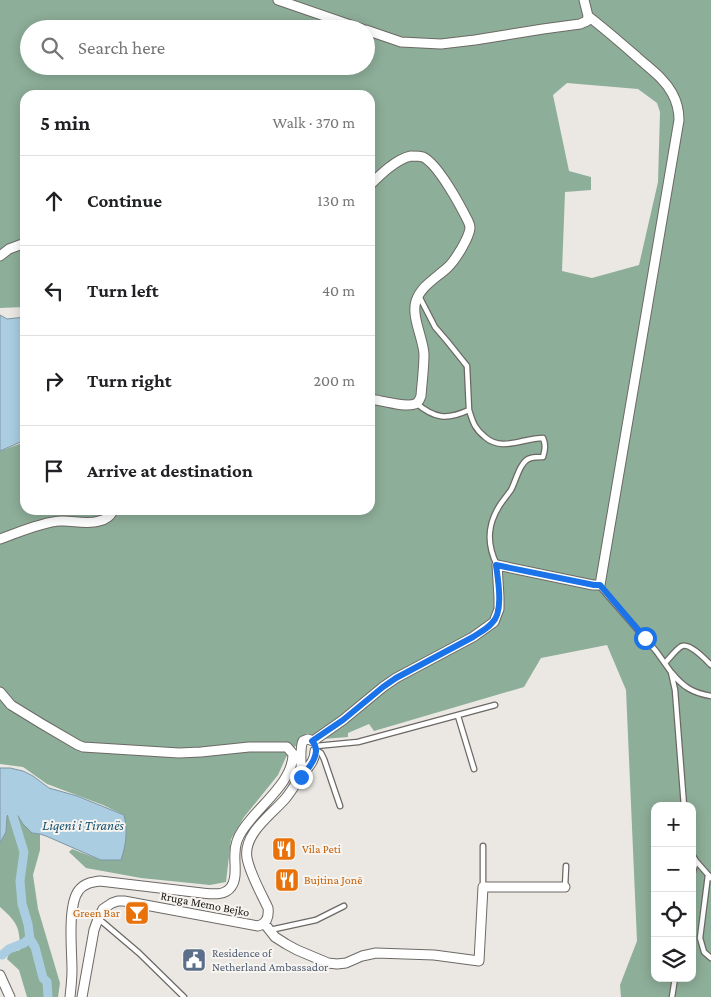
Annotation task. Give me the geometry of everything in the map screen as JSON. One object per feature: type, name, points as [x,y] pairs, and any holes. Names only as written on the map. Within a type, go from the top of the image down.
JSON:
[{"type":"street","points":[[278,0],[336,20]]},
{"type":"street","points":[[375,33],[401,42],[441,44],[580,24],[587,21],[588,16],[584,0]]},
{"type":"street","points":[[301,750],[308,755],[311,754],[315,747],[343,720],[383,687],[396,678],[485,630],[494,622],[499,609],[496,565],[601,587],[679,110],[672,92],[653,71],[613,35],[588,16]]},
{"type":"street","points":[[375,181],[401,160],[410,156],[424,157],[443,179],[468,221],[470,228],[468,236],[457,255],[448,267],[425,288],[416,301],[416,320],[424,354],[421,396],[412,405],[375,399]]},
{"type":"street","points":[[0,256],[10,249],[20,246]]},
{"type":"street","points":[[0,539],[59,521],[96,522],[111,515]]},
{"type":"street","points":[[0,692],[11,705],[83,747],[179,753],[249,747],[288,747],[293,754],[287,776],[248,822],[239,837],[235,851],[234,880],[230,889],[226,892],[202,894],[100,881],[90,882],[79,890],[74,900],[71,927],[72,970],[70,997]]},
{"type":"street","points":[[301,777],[300,747],[303,741],[308,739],[315,747]]},
{"type":"street","name":"Rruga Memo Bejko","points":[[98,919],[103,909],[112,903],[124,901],[267,927],[268,908],[249,865],[246,852],[248,842],[254,832],[284,800],[312,763],[315,756],[315,747]]},
{"type":"street","points":[[267,927],[275,937],[292,951],[328,963],[346,963],[362,956],[376,953],[434,954],[479,961],[483,887],[565,887]]},
{"type":"street","points":[[82,997],[94,930],[98,919]]},
{"type":"street","points":[[0,975],[10,997]]},
{"type":"lane","points":[[419,296],[435,327],[467,366],[469,410],[473,424],[486,439],[496,444],[509,444],[537,438],[543,438],[545,443],[543,457],[531,458],[525,461],[512,488],[493,518],[489,535],[490,546],[496,565]]},
{"type":"lane","points":[[416,403],[439,417],[469,410]]},
{"type":"lane","points":[[601,587],[656,651],[679,682],[699,694],[711,696]]},
{"type":"lane","points":[[665,663],[679,648],[687,645],[711,664]]},
{"type":"lane","points":[[671,672],[675,690],[684,802]]},
{"type":"lane","points":[[315,747],[358,742],[495,705]]},
{"type":"lane","points":[[458,716],[474,768]]},
{"type":"lane","points":[[315,747],[324,759],[340,806]]},
{"type":"lane","points":[[483,846],[483,887]]},
{"type":"lane","points":[[696,862],[709,876],[700,938],[704,952],[711,958]]},
{"type":"lane","points":[[565,887],[566,866]]},
{"type":"lane","points":[[267,927],[316,920],[344,906]]},
{"type":"lane","points":[[98,919],[139,953],[184,997]]},
{"type":"lane","points":[[672,997],[674,982]]},
{"type":"green space","points":[[0,0],[711,0],[711,997],[621,997],[620,985],[637,941],[626,690],[607,645],[541,658],[524,687],[374,731],[369,724],[348,733],[348,737],[323,739],[307,733],[286,757],[278,775],[244,817],[231,839],[226,882],[210,885],[141,878],[86,868],[69,852],[72,849],[101,860],[124,815],[47,784],[23,767],[0,764],[0,451],[20,444],[20,515],[375,515],[375,90],[20,90],[20,307],[0,308]],"holes":[[[567,83],[638,89],[657,103],[660,112],[658,182],[639,265],[592,278],[562,271],[565,192],[591,190],[591,177],[569,171],[553,95]]]},
{"type":"green space","points":[[10,813],[15,813],[32,833],[40,834],[40,850],[33,875],[38,909],[60,983],[58,997],[27,997],[19,970],[7,959],[9,953],[20,950],[18,930],[14,921],[0,907],[0,843],[6,832],[7,816]]},
{"type":"water","points":[[0,315],[7,319],[20,318],[20,442],[0,451]]},
{"type":"water","name":"Liqeni i Tiranës","points":[[0,768],[23,771],[49,788],[77,796],[124,815],[126,838],[121,860],[101,860],[46,836],[32,833],[14,813],[10,813],[7,816],[6,832],[0,843]]},
{"type":"waterway","points":[[12,813],[24,852],[20,881],[22,904],[30,939],[35,947],[43,978],[47,982],[48,997]]},
{"type":"waterway","points":[[2,955],[30,938]]},
{"type":"place","name":"Vila Peti","points":[[284,849]]},
{"type":"place","name":"Bujtina Jonë","points":[[287,880]]},
{"type":"place","name":"Green Bar","points":[[137,913]]},
{"type":"place","name":"Residence of Netherland Ambassador","points":[[194,960]]},
{"type":"route","points":[[301,777],[315,756],[316,746],[312,741],[343,720],[396,678],[473,637],[494,622],[499,609],[496,565],[600,585],[645,638]]}]
